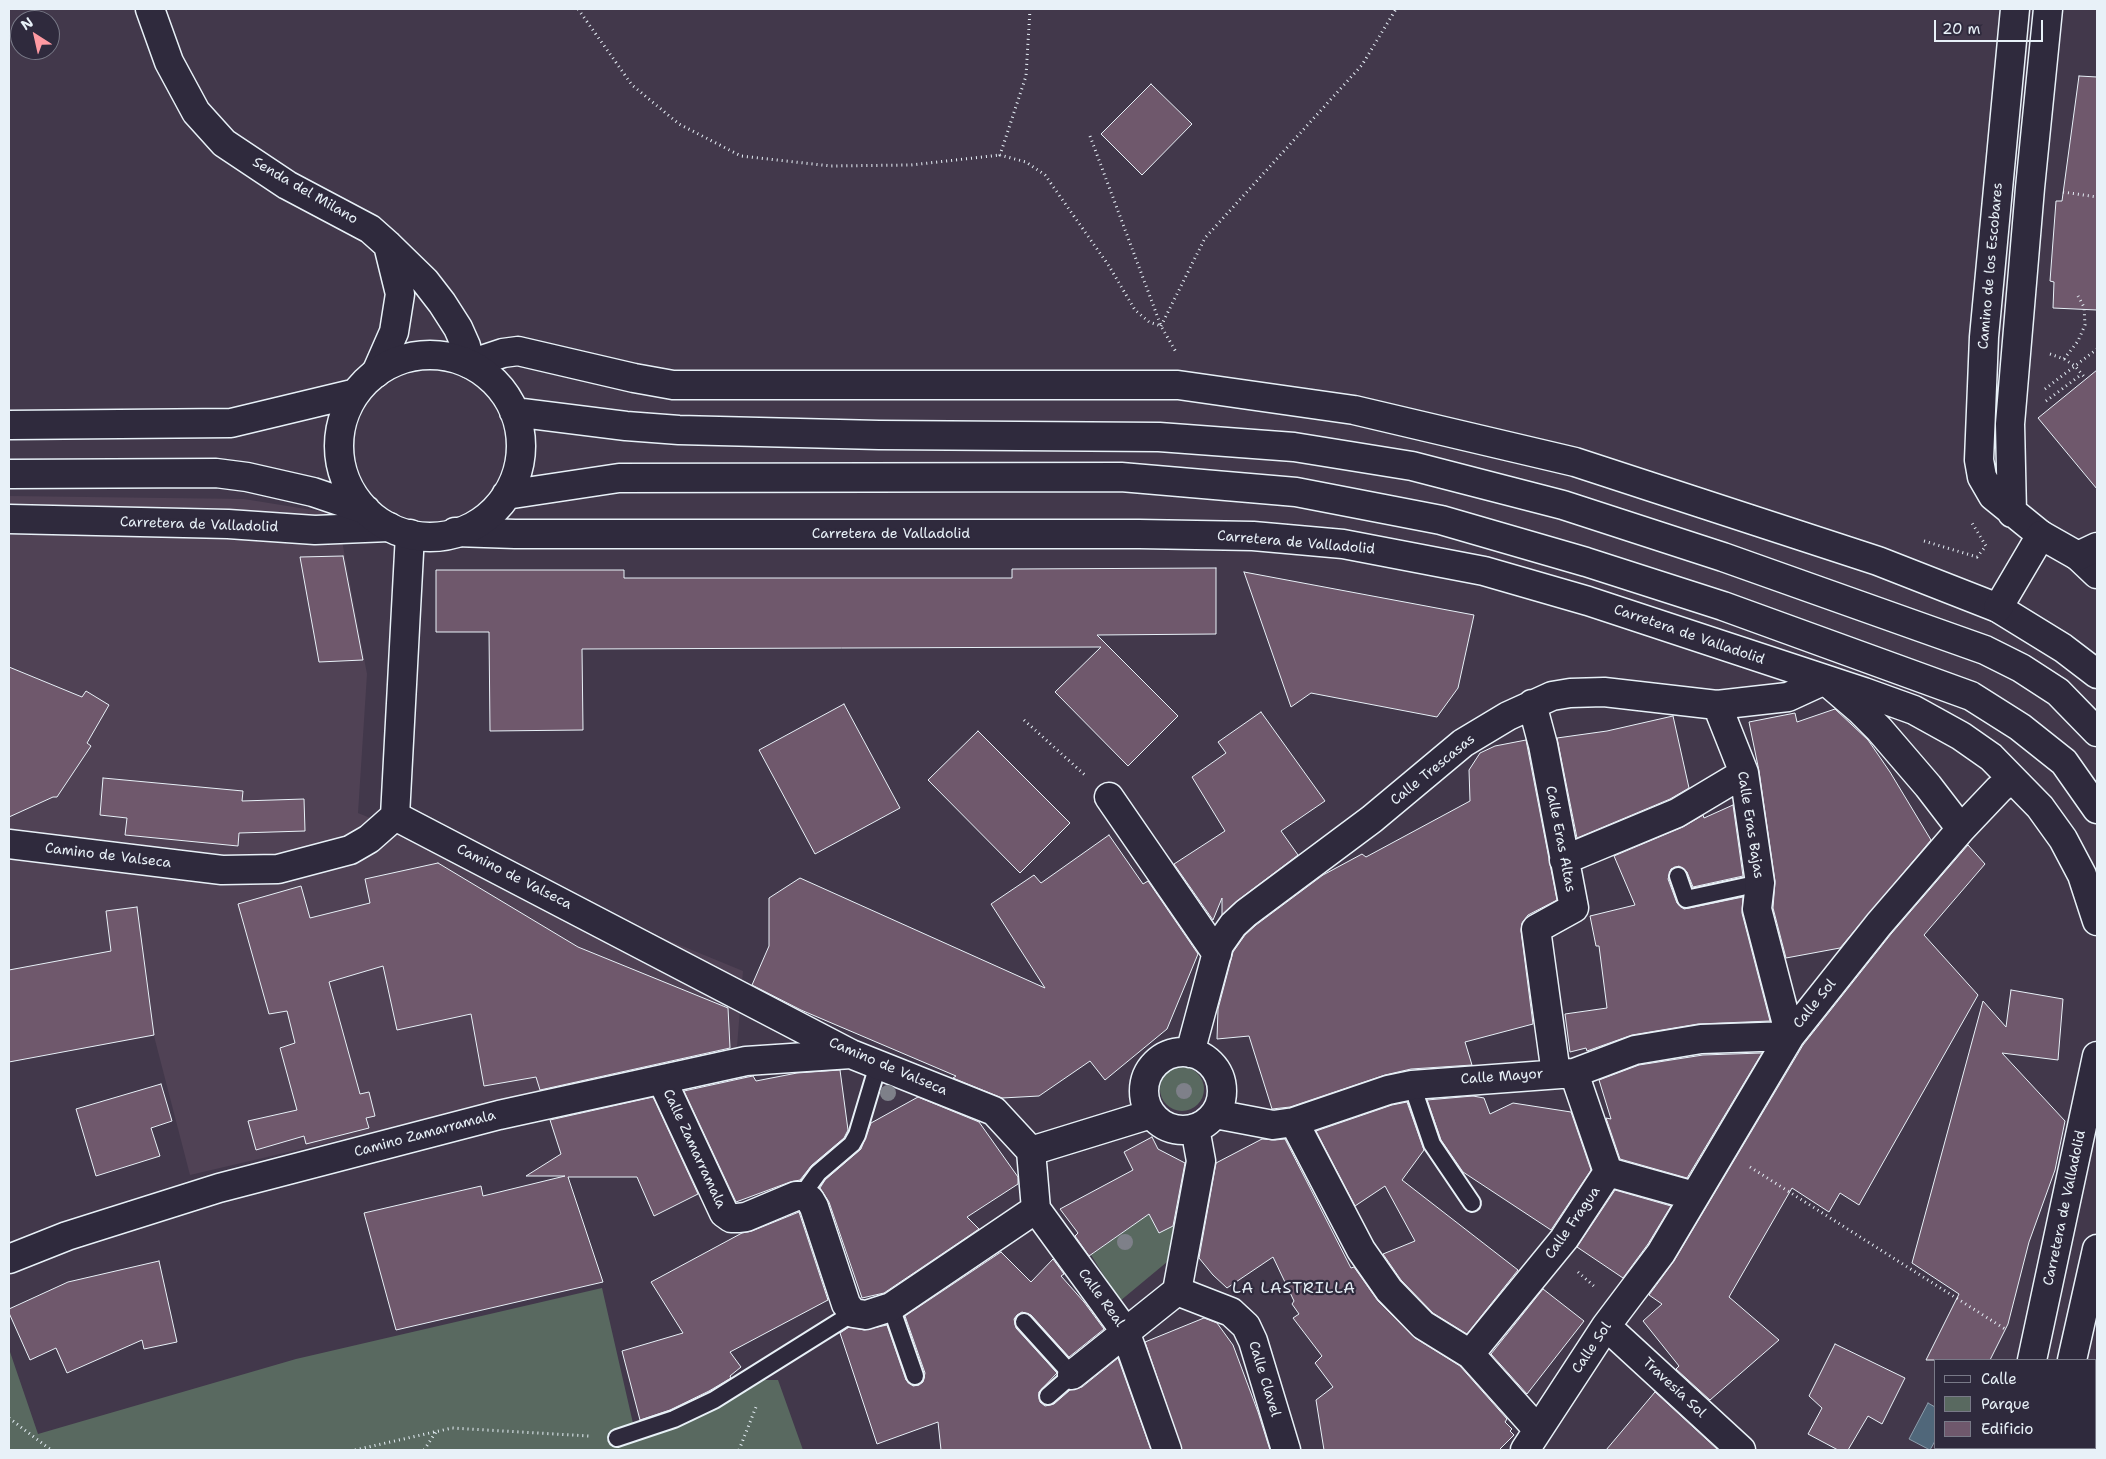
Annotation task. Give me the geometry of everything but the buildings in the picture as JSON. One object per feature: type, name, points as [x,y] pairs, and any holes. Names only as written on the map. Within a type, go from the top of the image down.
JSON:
[{"type":"main road","name":"Senda del Milano","points":[[150,9],[169,62],[196,112],[224,143],[287,184],[370,229],[388,244],[425,281],[442,302],[458,328],[466,346],[470,364]]},
{"type":"main road","name":"Camino de los Escobares","points":[[2015,9],[1984,337],[1979,460],[1986,486],[1993,496],[2012,513],[2040,535],[2091,559]]},
{"type":"main road","points":[[2012,513],[2010,424],[2030,188],[2048,9]]},
{"type":"main road","points":[[376,373],[394,332],[400,294],[388,244]]},
{"type":"main road","points":[[470,364],[518,351],[634,378],[673,385],[1178,385],[1354,410],[1575,462],[1878,561],[1998,608],[2063,648],[2097,674]]},
{"type":"main road","points":[[366,510],[350,490],[341,467],[339,441],[344,416],[356,393],[376,373],[402,359],[430,355],[450,357],[480,369],[496,384],[514,412],[520,440],[518,468],[506,495],[476,524],[455,532]]},
{"type":"main road","points":[[9,425],[231,423],[356,393]]},
{"type":"main road","points":[[514,412],[626,426],[679,430],[879,435],[1158,437],[1294,447],[1412,466],[1564,505],[1723,557],[1985,650],[2021,668],[2058,692],[2097,732]]},
{"type":"main road","points":[[9,474],[216,473],[248,477],[313,492],[366,510],[399,530],[404,643],[395,816]]},
{"type":"main road","points":[[506,495],[619,478],[1122,477],[1296,492],[1441,520],[1586,562],[1723,606],[1971,696],[2020,727],[2064,762],[2097,809]]},
{"type":"main road","name":"Carretera de Valladolid","points":[[9,520],[228,524],[315,530],[399,530],[432,536],[455,532],[515,534],[1140,534],[1253,536],[1343,544],[1484,571],[1588,601],[1864,692],[1914,710],[1962,736],[1991,757],[2040,807],[2063,839],[2082,875],[2096,912],[2097,921]]},
{"type":"main road","points":[[1998,608],[2040,535]]},
{"type":"main road","points":[[1825,680],[1879,729],[1928,786],[1960,829]]},
{"type":"main road","name":"Calle Trescasas","points":[[1190,1053],[1217,954],[1224,936],[1246,913],[1372,819],[1463,744],[1532,704],[1552,696],[1588,692],[1626,694],[1717,705],[1788,697],[1825,680]]},
{"type":"main road","name":"Calle Eras Altas","points":[[1532,704],[1543,745],[1574,908],[1536,930],[1565,1073]]},
{"type":"main road","name":"Calle Eras Bajas","points":[[1717,705],[1744,773],[1760,883],[1757,909],[1790,1036]]},
{"type":"main road","points":[[1564,860],[1677,813],[1744,773]]},
{"type":"main road","name":"Calle Sol","points":[[1531,1440],[1613,1317],[1660,1253],[1790,1036],[1879,924],[1960,829],[1999,789],[2012,779]]},
{"type":"main road","points":[[1109,797],[1217,954]]},
{"type":"main road","name":"Camino de Valseca","points":[[9,844],[222,870],[278,869],[350,850],[369,839],[395,816],[851,1054],[994,1111],[1031,1151]]},
{"type":"main road","name":"Calle Mayor","points":[[1206,1121],[1273,1125],[1294,1122],[1388,1090],[1412,1084],[1565,1073],[1635,1050],[1701,1039],[1790,1036]]},
{"type":"main road","points":[[1177,1053],[1190,1053],[1202,1058],[1213,1066],[1219,1077],[1222,1090],[1221,1102],[1206,1121],[1183,1130],[1171,1128],[1159,1122],[1151,1114],[1146,1102],[1144,1089],[1147,1076],[1155,1065],[1165,1057],[1177,1053]]},
{"type":"main road","name":"Camino Zamarramala","points":[[9,1259],[67,1236],[219,1188],[499,1115],[746,1061],[851,1054]]},
{"type":"main road","name":"Carretera de Valladolid","points":[[2032,1359],[2097,1056]]},
{"type":"main road","name":"Calle Fragua","points":[[1470,1354],[1555,1252],[1608,1172],[1565,1073]]},
{"type":"main road","name":"Calle Zamarramala","points":[[662,1080],[724,1213],[731,1218],[746,1217],[802,1195]]},
{"type":"main road","points":[[802,1195],[806,1196],[814,1207],[846,1304],[853,1314],[866,1315],[891,1307],[1036,1209],[1031,1151],[1151,1114]]},
{"type":"main road","points":[[1072,1376],[1125,1331],[1177,1291],[1201,1160],[1206,1121]]},
{"type":"main road","points":[[1294,1122],[1360,1250],[1389,1290],[1423,1325],[1470,1354],[1531,1440]]},
{"type":"main road","points":[[1608,1172],[1694,1196]]},
{"type":"main road","name":"Calle Real","points":[[1036,1209],[1125,1331],[1168,1450]]},
{"type":"main road","points":[[2072,1359],[2097,1249]]},
{"type":"main road","name":"Calle Clavel","points":[[1177,1291],[1231,1312],[1246,1326],[1253,1341],[1286,1450]]},
{"type":"main road","name":"Travesía Sol","points":[[1613,1317],[1741,1450]]},
{"type":"lane","points":[[1678,876],[1686,899],[1760,883]]},
{"type":"lane","points":[[802,1195],[818,1173],[852,1144],[857,1135],[878,1065]]},
{"type":"lane","points":[[1412,1084],[1432,1144],[1472,1203]]},
{"type":"lane","points":[[891,1307],[915,1376]]},
{"type":"lane","points":[[617,1438],[674,1419],[714,1400],[853,1314]]},
{"type":"lane","points":[[1024,1322],[1072,1376],[1048,1396]]},
{"type":"path","points":[[578,9],[632,85],[678,124],[741,156],[830,166],[911,165],[1000,155],[1026,162],[1045,175],[1109,266],[1136,310],[1149,322],[1161,326]]},
{"type":"path","points":[[1000,155],[1026,76],[1030,9]]},
{"type":"path","points":[[1161,326],[1205,238],[1362,65],[1396,9]]},
{"type":"path","points":[[1090,136],[1161,326]]},
{"type":"path","points":[[2064,359],[2078,341],[2086,324],[2084,307],[2078,296]]},
{"type":"path","points":[[2042,392],[2097,349]]},
{"type":"path","points":[[2054,355],[2076,366],[2086,379]]},
{"type":"path","points":[[2047,401],[2082,374]]},
{"type":"path","points":[[1024,720],[1109,797]]},
{"type":"path","points":[[1722,1149],[2011,1333]]},
{"type":"path","points":[[1555,1252],[1613,1317]]},
{"type":"path","points":[[9,1418],[51,1450]]},
{"type":"path","points":[[355,1450],[452,1428],[617,1438]]},
{"type":"path","points":[[424,1450],[436,1432]]},
{"type":"shaded area","points":[[9,496],[244,499],[337,514],[367,674],[358,813],[743,971],[737,1047],[190,1175],[154,1036],[9,1060]]},
{"type":"green space","points":[[1178,1067],[1186,1067],[1198,1073],[1204,1089],[1198,1105],[1186,1111],[1178,1111],[1166,1105],[1160,1093],[1160,1085],[1166,1073]]},
{"type":"green space","points":[[1149,1214],[1159,1232],[1186,1219],[1179,1252],[1120,1301],[1091,1255]]},
{"type":"green space","points":[[602,1288],[635,1432],[752,1380],[778,1380],[803,1450],[9,1450],[9,1349],[38,1434],[296,1359]]},
{"type":"water","points":[[1928,1403],[1934,1406],[1934,1443],[1930,1450],[1909,1439]]},
{"type":"district","name":"LA LASTRILLA","points":[[1294,1289]]}]
